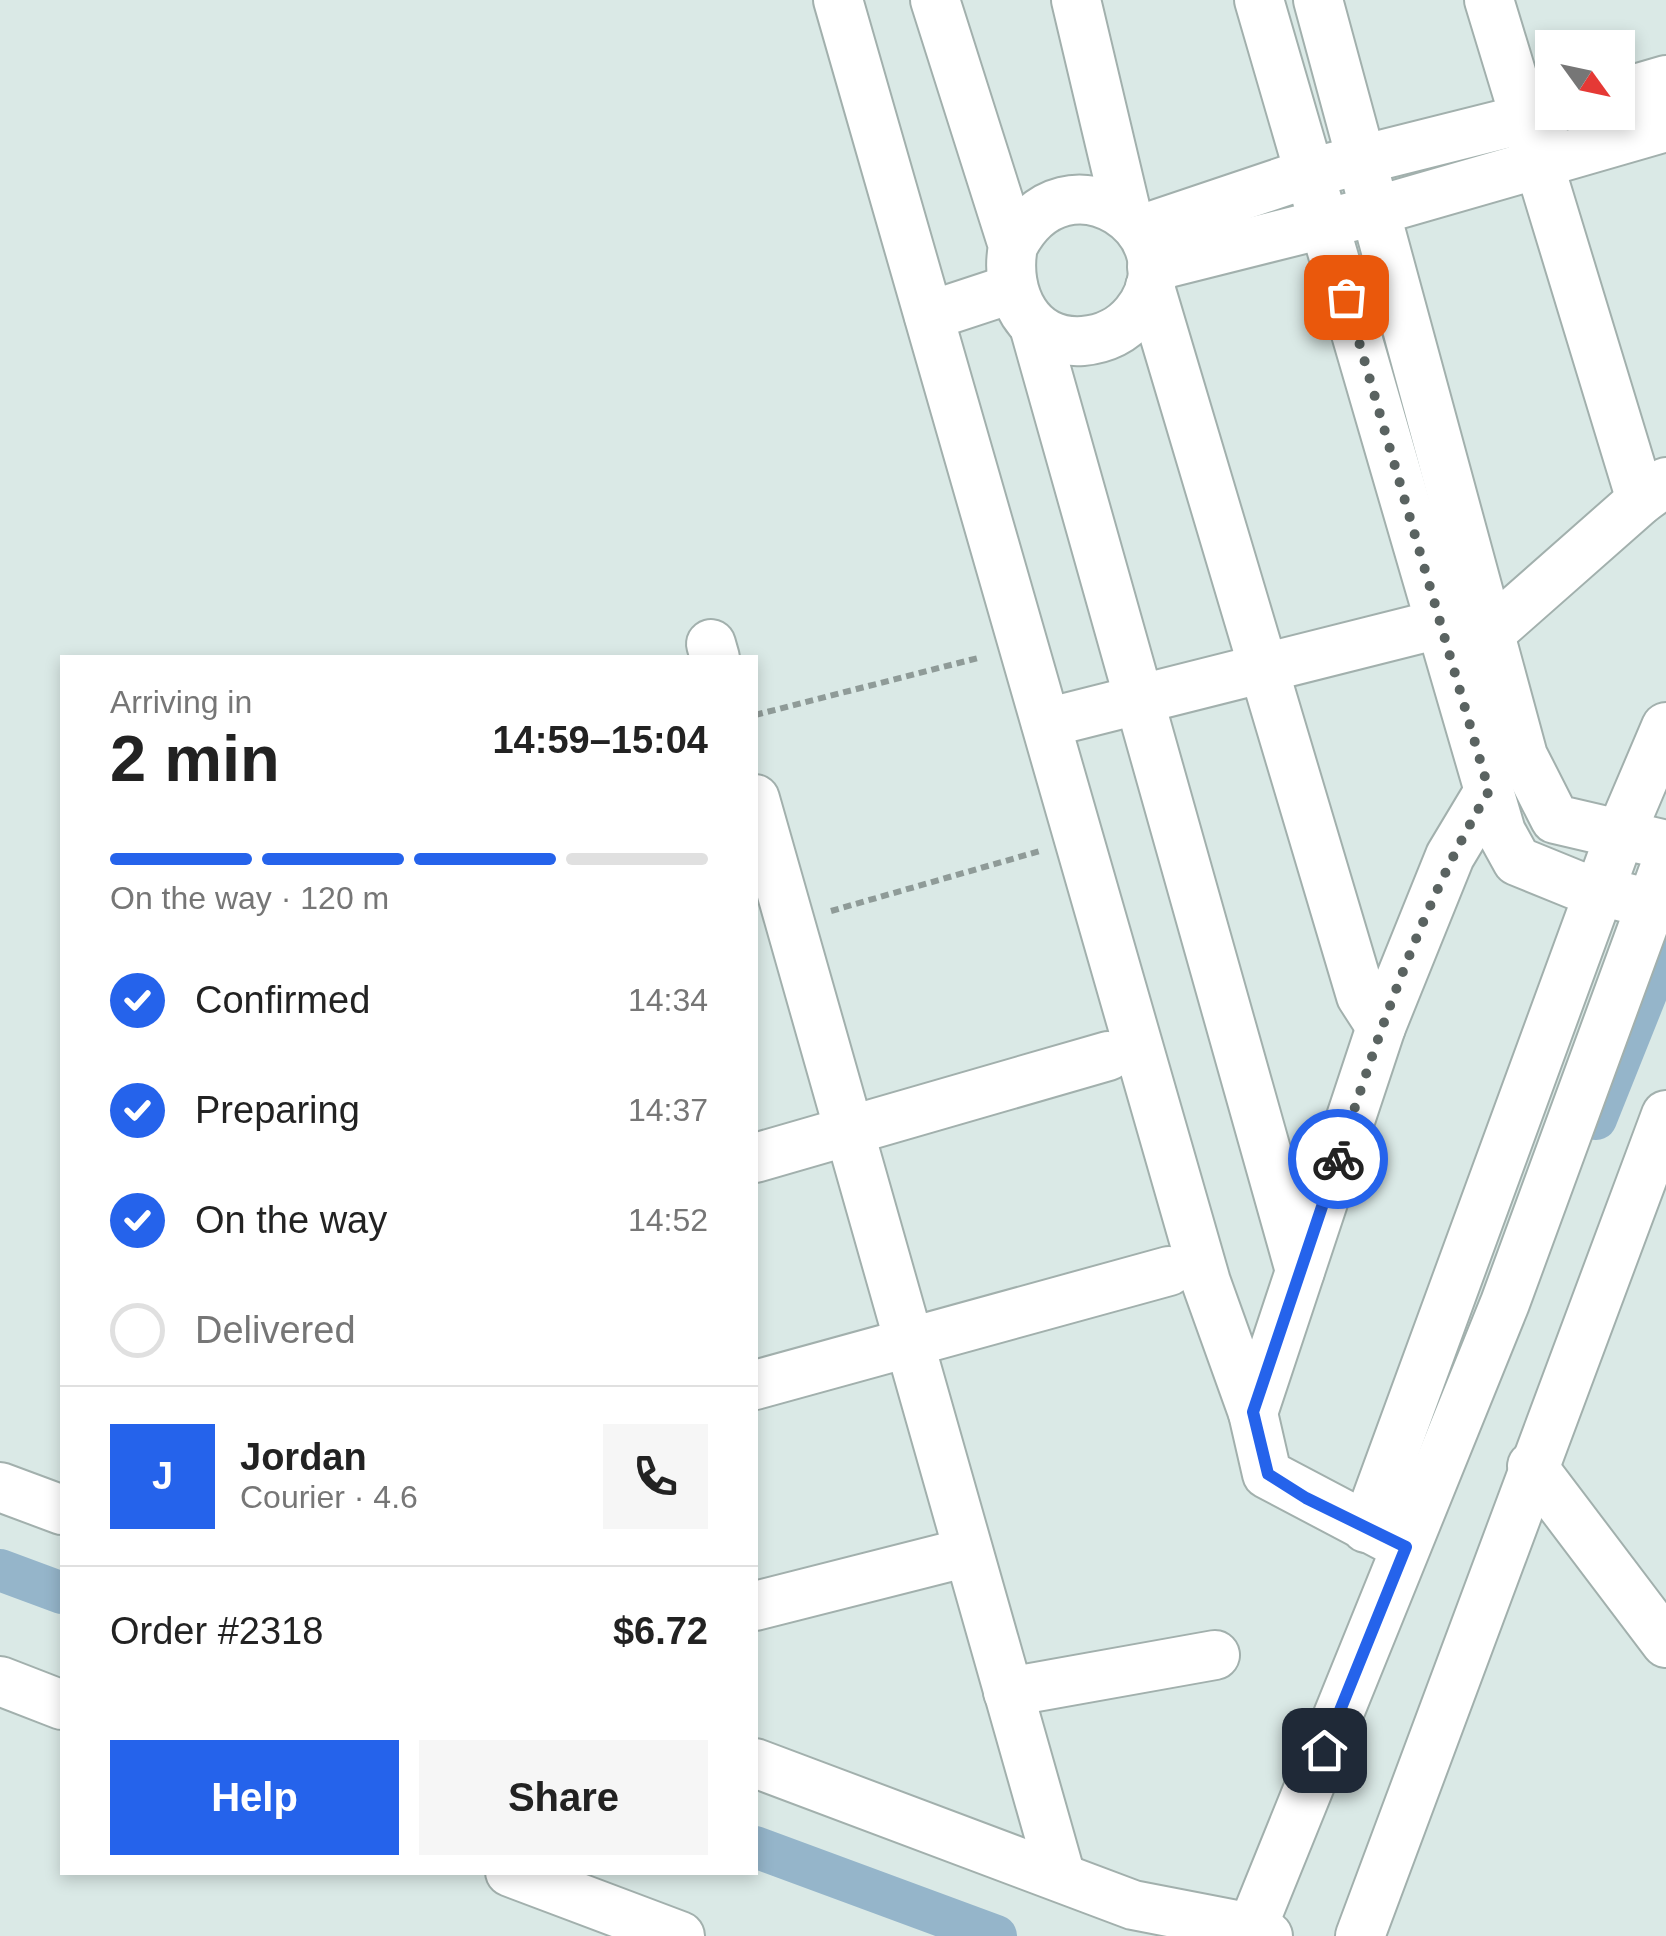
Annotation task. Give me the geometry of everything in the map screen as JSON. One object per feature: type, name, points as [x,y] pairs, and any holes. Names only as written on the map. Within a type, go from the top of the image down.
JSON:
[{"type":"street","points":[[838,0],[1206,1282],[1253,1412],[1268,1474],[1386,1538]]},
{"type":"street","points":[[936,0],[1140,700],[1300,1271]]},
{"type":"street","points":[[1076,0],[1142,250],[1263,667],[1362,996],[1381,1027]]},
{"type":"street","points":[[1258,0],[1443,623],[1500,832],[1517,862],[1602,892],[1658,884],[1505,1303],[1386,1538]]},
{"type":"street","points":[[1318,0],[1522,756],[1556,820],[1666,845]]},
{"type":"street","points":[[1489,0],[1538,131],[1653,491],[1489,634]]},
{"type":"street","points":[[1635,89],[1666,80]]},
{"type":"street","points":[[1142,250],[1309,173],[1361,159],[1538,131],[1666,127]]},
{"type":"street","points":[[1142,250],[1325,224],[1375,211],[1538,131]]},
{"type":"street","points":[[1091,200],[1142,250],[1130,321],[1096,340],[1074,342],[1019,287],[1022,228],[1052,204],[1091,200]]},
{"type":"street","points":[[929,316],[1019,287]]},
{"type":"street","points":[[1046,723],[1443,623]]},
{"type":"street","points":[[758,1763],[1133,1905],[1260,1932],[1386,1538],[1620,835],[1666,727]]},
{"type":"street","points":[[1253,1412],[1381,1027],[1450,856],[1489,791]]},
{"type":"street","points":[[758,810],[1060,1878]]},
{"type":"street","points":[[758,1157],[1108,1056]]},
{"type":"street","points":[[1360,1936],[1666,1115]]},
{"type":"street","points":[[758,1384],[1169,1271]]},
{"type":"street","points":[[1532,1466],[1666,1643]]},
{"type":"street","points":[[0,1487],[60,1509]]},
{"type":"street","points":[[758,1605],[968,1552]]},
{"type":"street","points":[[1008,1692],[1214,1655]]},
{"type":"street","points":[[0,1682],[60,1704]]},
{"type":"street","points":[[516,1875],[602,1922],[680,1936]]},
{"type":"path","points":[[758,714],[978,658]]},
{"type":"path","points":[[790,922],[1046,849]]},
{"type":"waterway","points":[[1596,1119],[1666,944]]},
{"type":"waterway","points":[[0,1570],[60,1592]]},
{"type":"waterway","points":[[758,1848],[996,1936]]},
{"type":"way so far","points":[[1338,1159],[1381,1027],[1450,856],[1489,791],[1346,297]]},
{"type":"route","points":[[1324,1750],[1406,1547],[1306,1498],[1268,1474],[1253,1412],[1338,1159]]}]
